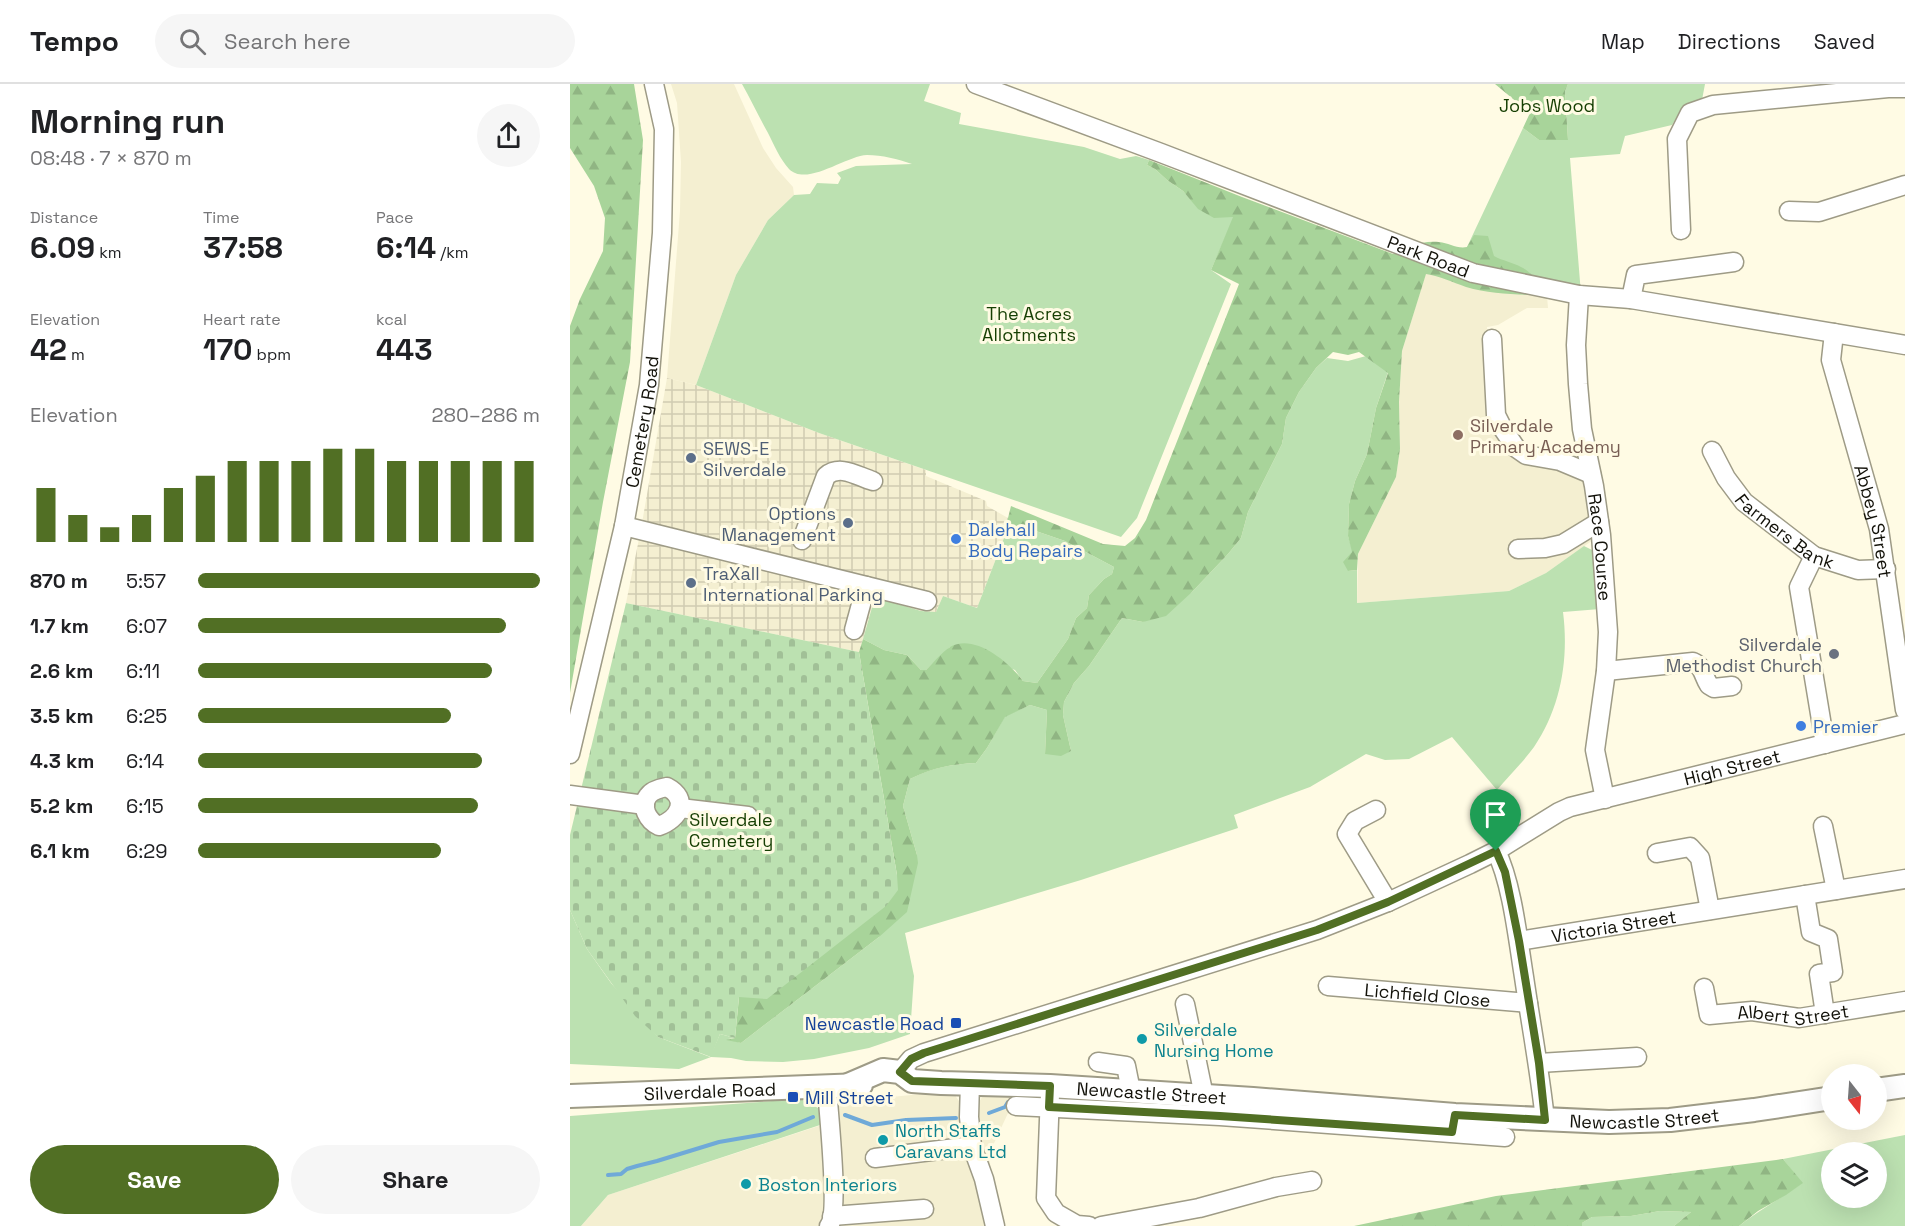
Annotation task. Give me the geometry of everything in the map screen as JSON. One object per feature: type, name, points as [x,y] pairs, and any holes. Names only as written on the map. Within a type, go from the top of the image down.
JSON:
[{"type":"main road","name":"Silverdale Road","points":[[570,1096],[837,1086],[883,1070],[900,1072]]},
{"type":"main road","name":"Newcastle Street","points":[[900,1072],[912,1081],[970,1083],[1049,1096],[1131,1091],[1204,1096],[1334,1115],[1454,1124],[1545,1120],[1609,1122],[1670,1120],[1821,1100]]},
{"type":"main road","points":[[1887,1088],[1905,1086]]},
{"type":"street","name":"Cemetery Road","points":[[570,754],[624,526],[649,385],[662,233],[664,129],[654,84]]},
{"type":"street","name":"Park Road","points":[[976,84],[1473,273],[1579,295],[1632,299],[1905,345]]},
{"type":"street","points":[[1681,230],[1677,139],[1690,113],[1713,105],[1905,88]]},
{"type":"street","points":[[1789,211],[1819,212],[1905,185]]},
{"type":"street","points":[[1632,299],[1636,275],[1734,262]]},
{"type":"street","name":"Race Course","points":[[1579,295],[1576,345],[1578,384],[1582,429],[1599,522],[1608,632],[1606,671],[1595,750],[1605,799]]},
{"type":"street","name":"Abbey Street","points":[[1834,333],[1831,360],[1879,529],[1900,627],[1905,710]]},
{"type":"street","points":[[1492,339],[1496,415],[1516,448],[1526,455],[1560,461],[1592,474]]},
{"type":"street","name":"Farmers Bank","points":[[1712,451],[1726,478],[1744,502],[1814,556],[1858,570],[1886,569]]},
{"type":"street","points":[[802,540],[826,476],[832,471],[839,470],[873,481]]},
{"type":"street","points":[[1518,549],[1545,548],[1563,544],[1599,522]]},
{"type":"street","points":[[624,526],[927,602]]},
{"type":"street","points":[[1814,556],[1799,587],[1825,744]]},
{"type":"street","points":[[854,630],[866,586]]},
{"type":"street","points":[[1606,671],[1693,662],[1699,665],[1709,685],[1713,688],[1732,686]]},
{"type":"street","name":"High Street","points":[[1496,851],[1559,812],[1905,724]]},
{"type":"street","points":[[667,787],[674,791],[680,808],[676,817],[658,826],[652,823],[645,812],[645,805],[647,797],[652,792],[667,787]]},
{"type":"street","points":[[570,795],[645,805]]},
{"type":"street","points":[[680,808],[748,816]]},
{"type":"street","points":[[1377,810],[1355,821],[1347,834],[1388,902]]},
{"type":"street","points":[[1823,826],[1836,890]]},
{"type":"street","points":[[1657,853],[1690,847],[1700,858],[1710,910]]},
{"type":"street","points":[[900,1072],[911,1059],[924,1053],[1317,930],[1388,902],[1496,851],[1505,872],[1519,941],[1539,1063],[1545,1120]]},
{"type":"street","name":"Victoria Street","points":[[1519,941],[1905,879]]},
{"type":"street","points":[[1805,895],[1811,932],[1828,939],[1833,972],[1819,974],[1825,1014]]},
{"type":"street","name":"Lichfield Close","points":[[1328,986],[1528,1003]]},
{"type":"street","name":"Albert Street","points":[[1704,988],[1709,1015],[1752,1011],[1799,1018],[1905,1001]]},
{"type":"street","points":[[1185,1004],[1204,1096]]},
{"type":"street","points":[[1539,1063],[1637,1057]]},
{"type":"street","points":[[1098,1062],[1126,1066],[1131,1091]]},
{"type":"street","points":[[970,1083],[969,1117],[972,1146],[984,1179],[995,1226]]},
{"type":"street","points":[[837,1086],[834,1198],[831,1221],[924,1209]]},
{"type":"street","points":[[1049,1096],[1046,1198],[1056,1213],[1077,1225],[1089,1226]]},
{"type":"street","name":"Newcastle Street","points":[[1016,1106],[1049,1096],[1334,1115]]},
{"type":"street","name":"Newcastle Street","points":[[1454,1124],[1505,1137]]},
{"type":"street","points":[[875,1158],[972,1146]]},
{"type":"street","points":[[1101,1226],[1199,1208],[1276,1187],[1312,1181]]},
{"type":"shaded area","points":[[671,84],[734,84],[763,148],[776,168],[793,187],[794,195],[768,220],[736,275],[696,385],[667,378],[680,211],[681,162],[677,103]]},
{"type":"shaded area","name":"Silverdale Primary Academy","points":[[1426,273],[1467,287],[1547,296],[1548,308],[1527,308],[1498,325],[1487,327],[1491,391],[1505,422],[1534,453],[1576,452],[1583,459],[1593,540],[1546,573],[1509,591],[1357,603],[1358,554],[1396,477],[1400,449],[1399,403],[1402,351]]},
{"type":"shaded area","points":[[667,378],[696,385],[819,433],[926,470],[926,476],[986,501],[987,506],[1008,518],[1009,525],[977,608],[943,596],[936,612],[921,611],[881,599],[873,604],[859,652],[626,603]]},
{"type":"shaded area","points":[[932,1093],[954,1094],[964,1108],[976,1108],[983,1095],[1011,1096],[1009,1111],[989,1154],[1002,1226],[581,1226],[608,1195],[837,1120],[837,1107],[850,1101]]},
{"type":"green space","points":[[570,84],[634,84],[643,140],[630,362],[570,693],[570,326],[603,251],[605,218],[594,186],[570,148]]},
{"type":"green space","name":"The Acres Allotments","points":[[742,84],[930,84],[924,101],[961,113],[959,124],[1084,147],[1120,159],[1136,156],[1149,160],[1147,165],[1183,191],[1199,209],[1234,217],[1211,270],[1231,284],[1137,518],[1121,537],[819,433],[696,385],[736,275],[768,220],[794,195],[810,194],[817,183],[838,184],[841,178],[837,173],[856,166],[912,164],[867,155],[816,173],[797,174],[789,169],[780,156]]},
{"type":"green space","name":"Jobs Wood","points":[[1495,84],[1568,84],[1565,91],[1568,140],[1539,140],[1523,128],[1530,113]]},
{"type":"green space","points":[[1568,84],[1705,84],[1702,100],[1682,109],[1672,125],[1625,136],[1620,154],[1570,158],[1581,294],[1473,266],[1467,247],[1523,128],[1539,140],[1568,140],[1565,91]]},
{"type":"green space","points":[[1149,160],[1393,254],[1427,242],[1467,247],[1474,235],[1488,236],[1494,256],[1529,272],[1547,296],[1486,292],[1426,274],[1402,351],[1399,402],[1400,449],[1396,477],[1358,554],[1357,570],[1348,571],[1343,562],[1352,552],[1348,536],[1349,504],[1355,481],[1367,454],[1376,408],[1388,373],[1359,352],[1348,355],[1333,352],[1316,368],[1299,392],[1286,418],[1282,444],[1248,512],[1241,538],[1192,592],[1166,616],[1143,622],[1122,618],[1089,666],[1074,683],[1064,702],[1063,715],[1071,751],[1061,756],[1045,754],[1047,710],[1030,705],[1005,717],[976,763],[942,767],[910,779],[903,806],[918,863],[907,912],[879,937],[741,1043],[726,1040],[735,1038],[739,997],[897,875],[859,652],[863,639],[884,650],[907,655],[921,670],[926,670],[950,647],[970,644],[1000,658],[1023,681],[1037,683],[1068,639],[1076,618],[1087,608],[1089,595],[1112,574],[1114,567],[1065,541],[1033,530],[1019,531],[1007,522],[1011,506],[1103,544],[1125,546],[1135,538],[1146,520],[1239,284],[1211,270],[1233,217],[1214,218],[1198,209],[1183,191],[1147,165]]},
{"type":"green space","points":[[1366,356],[1388,372],[1376,408],[1367,454],[1355,481],[1349,504],[1348,536],[1353,552],[1348,571],[1357,570],[1357,603],[1509,591],[1546,573],[1584,546],[1592,550],[1600,609],[1563,612],[1564,665],[1551,716],[1534,747],[1497,790],[1452,737],[1409,759],[1385,760],[1366,754],[1310,787],[1234,815],[1238,828],[1081,880],[905,933],[914,976],[910,1034],[869,1048],[814,1059],[783,1062],[711,1057],[679,1069],[570,1064],[570,910],[587,949],[611,983],[658,1037],[710,1057],[720,1034],[735,1038],[728,1039],[741,1043],[879,937],[917,855],[903,806],[910,779],[942,767],[976,763],[1005,716],[1030,705],[1047,710],[1045,754],[1071,751],[1063,715],[1064,702],[1074,683],[1089,666],[1122,618],[1143,622],[1192,592],[1228,554],[1241,538],[1248,512],[1282,444],[1286,418],[1299,392],[1316,368],[1327,358],[1348,361]]},
{"type":"green space","points":[[1009,525],[1019,531],[1033,530],[1065,541],[1114,567],[1112,574],[1089,595],[1087,608],[1076,618],[1068,639],[1037,683],[1023,681],[1015,670],[950,647],[926,670],[921,670],[907,655],[884,650],[863,639],[873,604],[881,599],[921,611],[936,612],[943,596],[977,608]]},
{"type":"green space","name":"Silverdale Cemetery","points":[[626,603],[859,652],[898,890],[886,906],[767,999],[739,997],[735,1038],[720,1034],[711,1057],[658,1037],[635,1016],[587,949],[570,910],[570,835]]},
{"type":"green space","points":[[801,1099],[820,1109],[820,1125],[608,1195],[581,1226],[570,1226],[570,1116]]},
{"type":"green space","points":[[1905,1135],[1905,1226],[1739,1226],[1802,1183],[1783,1159],[1821,1152],[1821,1208],[1887,1208],[1887,1142],[1869,1142]]},
{"type":"green space","points":[[1783,1159],[1803,1183],[1758,1211],[1739,1226],[1674,1226],[1691,1212],[1660,1211],[1631,1216],[1592,1217],[1582,1223],[1582,1226],[1354,1226],[1496,1196]]},
{"type":"green space","points":[[1660,1211],[1691,1212],[1674,1226],[1582,1226],[1582,1223],[1592,1217],[1631,1216]]},
{"type":"waterway","points":[[989,1113],[1005,1107],[1008,1102]]},
{"type":"waterway","points":[[845,1115],[872,1125],[906,1120],[956,1118]]},
{"type":"waterway","points":[[608,1175],[621,1174],[627,1169],[719,1142],[777,1132],[813,1117]]},
{"type":"place","name":"Silverdale Primary Academy","points":[[1458,435]]},
{"type":"place","name":"SEWS-E Silverdale","points":[[691,458]]},
{"type":"place","name":"Options Management","points":[[848,523]]},
{"type":"place","name":"Dalehall Body Repairs","points":[[956,539]]},
{"type":"place","name":"TraXall International Parking","points":[[691,583]]},
{"type":"place","name":"Silverdale Methodist Church","points":[[1834,654]]},
{"type":"place","name":"Premier","points":[[1801,726]]},
{"type":"place","name":"Newcastle Road","points":[[956,1023]]},
{"type":"place","name":"Silverdale Nursing Home","points":[[1142,1039]]},
{"type":"place","name":"Mill Street","points":[[793,1097]]},
{"type":"place","name":"North Staffs Caravans Ltd","points":[[883,1140]]},
{"type":"place","name":"Boston Interiors","points":[[746,1184]]},
{"type":"route","points":[[1496,851],[1505,872],[1519,941],[1539,1063],[1545,1120],[1455,1115],[1452,1132],[1049,1107],[1050,1086],[912,1081],[900,1072],[911,1059],[924,1053],[1350,918],[1496,851]]}]
